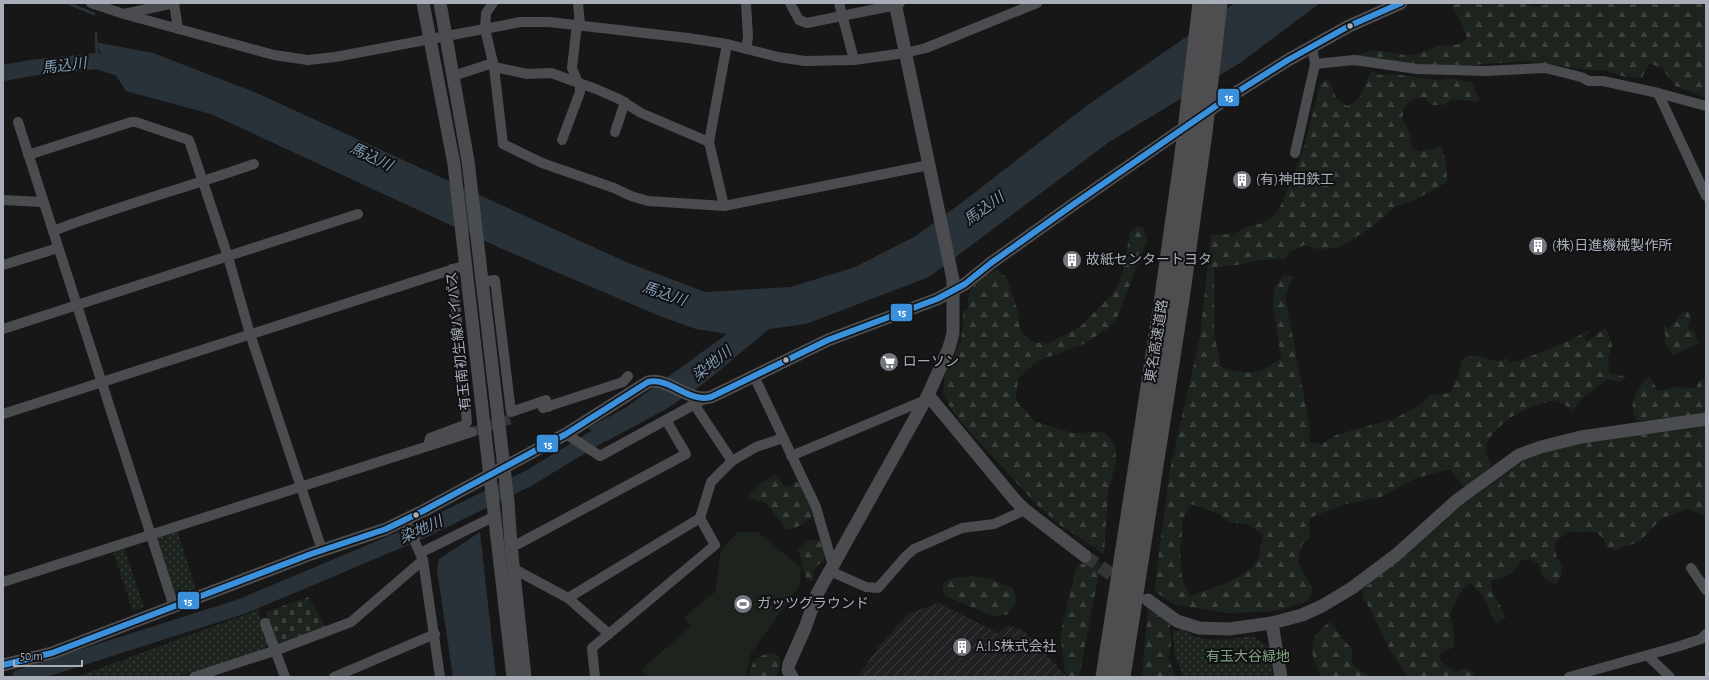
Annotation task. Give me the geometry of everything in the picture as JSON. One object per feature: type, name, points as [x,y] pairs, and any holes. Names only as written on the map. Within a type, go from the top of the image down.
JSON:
[{"type":"highway","name":"東名高速道路","points":[[1105,677],[1186,146],[1202,3]]},
{"type":"highway","name":"東名高速道路","points":[[1121,677],[1180,299],[1203,132],[1218,3]]},
{"type":"highway","points":[[1135,677],[1149,498]]},
{"type":"highway","points":[[1093,677],[1128,522]]},
{"type":"street","points":[[91,3],[124,14],[274,55],[308,60],[335,57],[521,22],[549,22],[727,44],[778,57],[805,61],[854,60],[905,53],[926,48],[1037,3]]},
{"type":"street","points":[[124,14],[174,3],[178,29]]},
{"type":"street","name":"有玉南初生線バイパス","points":[[423,3],[454,164],[513,677]]},
{"type":"street","name":"有玉南初生線バイパス","points":[[440,3],[468,165],[480,259],[508,502],[511,546],[525,677]]},
{"type":"street","points":[[493,3],[486,13],[485,29],[493,65],[503,144],[542,162],[614,188],[631,196],[648,201],[724,206],[929,165]]},
{"type":"street","points":[[562,140],[580,92],[579,84],[572,68],[578,25],[578,3]]},
{"type":"street","points":[[746,3],[748,37],[746,49]]},
{"type":"street","points":[[790,3],[799,20],[803,22],[897,4],[905,53],[953,285],[954,333],[949,348],[926,398],[817,594],[805,628],[789,664],[788,670],[792,677]]},
{"type":"street","points":[[839,3],[854,60]]},
{"type":"street","points":[[566,434],[600,456],[666,420],[698,400],[754,376],[828,340],[937,299],[953,285],[1226,100],[1350,26],[1401,3]]},
{"type":"street","points":[[724,206],[710,142],[727,44]]},
{"type":"street","points":[[1295,153],[1315,64],[1312,48]]},
{"type":"street","points":[[1315,64],[1354,60],[1417,69],[1486,70],[1545,68],[1582,77],[1589,81],[1603,81],[1658,93],[1706,106]]},
{"type":"street","points":[[453,76],[493,65],[527,74],[551,73],[596,89],[625,102],[641,113],[710,142]]},
{"type":"street","points":[[1658,93],[1706,196]]},
{"type":"street","points":[[615,132],[625,102]]},
{"type":"street","points":[[18,122],[174,607]]},
{"type":"street","points":[[28,155],[136,122],[189,140],[228,256],[250,334],[322,550]]},
{"type":"street","points":[[53,231],[102,213],[203,182],[254,164]]},
{"type":"street","points":[[3,200],[43,202]]},
{"type":"street","points":[[3,330],[358,214]]},
{"type":"street","points":[[3,265],[58,248]]},
{"type":"street","points":[[3,414],[452,270],[466,258]]},
{"type":"street","points":[[428,446],[430,438],[465,425],[467,422],[452,270]]},
{"type":"street","points":[[482,282],[495,280],[511,412],[546,400],[548,407]]},
{"type":"street","points":[[511,419],[623,382],[628,376]]},
{"type":"street","points":[[754,376],[816,507],[832,568],[866,587],[878,588],[906,556],[914,550],[962,528],[994,524],[1025,510]]},
{"type":"street","points":[[3,665],[52,653],[322,550],[406,521],[504,470],[566,434],[641,385],[659,381],[698,400],[732,461]]},
{"type":"street","points":[[791,456],[926,398]]},
{"type":"street","points":[[926,398],[1025,510],[1085,556]]},
{"type":"street","points":[[1148,600],[1177,621],[1199,628],[1229,629],[1272,623],[1314,610],[1352,588],[1396,555],[1456,501],[1519,455],[1541,447],[1581,437],[1706,419]]},
{"type":"street","points":[[511,546],[518,544],[686,454],[666,420]]},
{"type":"street","points":[[3,582],[472,432]]},
{"type":"street","points":[[568,598],[700,518],[711,482],[732,461],[756,447],[783,438]]},
{"type":"street","points":[[194,677],[274,651],[351,622],[421,556],[494,513]]},
{"type":"street","points":[[595,677],[592,648],[715,545],[700,518]]},
{"type":"street","points":[[406,521],[421,556],[435,634],[440,677]]},
{"type":"street","points":[[1691,568],[1706,590]]},
{"type":"street","points":[[514,569],[568,598],[609,634]]},
{"type":"street","points":[[265,623],[274,651],[285,677]]},
{"type":"street","points":[[1272,623],[1281,677]]},
{"type":"street","points":[[334,677],[435,634]]},
{"type":"street","points":[[1568,677],[1648,656],[1704,639]]},
{"type":"street","points":[[1648,656],[1670,677]]},
{"type":"shaded area","name":"A.I.S株式会社","points":[[939,603],[998,633],[1008,626],[1023,630],[1067,677],[858,677],[878,647],[909,613]]},
{"type":"green space","points":[[1451,3],[1521,3],[1535,7],[1553,3],[1706,4],[1706,98],[1675,86],[1663,69],[1649,63],[1642,78],[1625,77],[1604,70],[1589,70],[1528,61],[1471,65],[1415,65],[1356,57],[1369,51],[1413,55],[1435,47],[1454,45],[1462,42],[1467,39],[1463,26]]},
{"type":"green space","points":[[1371,71],[1380,75],[1392,74],[1438,80],[1452,78],[1473,83],[1475,92],[1480,97],[1478,102],[1452,99],[1444,105],[1431,105],[1426,98],[1416,98],[1405,106],[1403,120],[1410,133],[1411,147],[1420,152],[1441,146],[1446,162],[1447,182],[1413,201],[1396,206],[1370,228],[1338,248],[1317,249],[1305,245],[1289,252],[1285,259],[1260,260],[1237,265],[1214,267],[1214,333],[1221,367],[1246,373],[1260,371],[1273,364],[1281,357],[1273,306],[1274,289],[1283,275],[1293,277],[1285,296],[1310,429],[1309,442],[1322,444],[1336,435],[1396,418],[1420,405],[1430,395],[1450,393],[1459,374],[1462,359],[1470,356],[1482,356],[1496,361],[1507,358],[1510,362],[1521,360],[1562,344],[1592,329],[1584,337],[1587,342],[1604,329],[1607,331],[1612,345],[1608,361],[1609,373],[1626,377],[1620,382],[1607,379],[1583,398],[1573,410],[1556,400],[1528,408],[1503,423],[1489,439],[1485,452],[1492,465],[1468,486],[1462,485],[1450,469],[1416,478],[1381,497],[1346,504],[1309,518],[1310,539],[1302,544],[1298,563],[1313,589],[1308,601],[1276,611],[1230,613],[1176,605],[1154,591],[1170,469],[1200,337],[1211,235],[1232,234],[1250,226],[1263,223],[1273,217],[1281,205],[1304,148],[1320,85],[1325,79],[1331,83],[1336,98],[1347,106],[1352,104],[1360,96]],"holes":[[[1191,504],[1219,514],[1228,522],[1246,524],[1263,534],[1258,559],[1253,566],[1237,578],[1190,596],[1182,579],[1180,549],[1182,521]]]},
{"type":"green space","points":[[1137,226],[1143,227],[1147,241],[1117,317],[1109,327],[1086,343],[1037,361],[1018,379],[1016,400],[1034,421],[1073,433],[1104,432],[1115,444],[1116,462],[1108,492],[1104,554],[1060,525],[1037,505],[961,422],[943,394],[945,373],[961,341],[963,310],[968,309],[971,289],[979,281],[996,269],[1007,278],[1018,312],[1020,329],[1025,336],[1033,342],[1047,344],[1080,327],[1115,291],[1123,271],[1130,233]]},
{"type":"green space","points":[[1684,311],[1688,312],[1691,318],[1688,329],[1694,330],[1698,344],[1673,355],[1664,341],[1666,337],[1663,327],[1666,326],[1668,329]]},
{"type":"green space","points":[[1648,377],[1651,378],[1657,390],[1661,391],[1673,387],[1696,388],[1700,380],[1706,379],[1706,414],[1638,421],[1633,409],[1634,398],[1640,386]]},
{"type":"green space","points":[[1706,425],[1706,516],[1688,509],[1662,518],[1639,542],[1614,550],[1607,547],[1603,538],[1596,532],[1568,532],[1554,543],[1557,559],[1562,565],[1561,576],[1556,584],[1544,579],[1538,564],[1530,559],[1521,560],[1516,568],[1509,574],[1492,580],[1491,588],[1506,617],[1496,624],[1482,594],[1470,583],[1460,593],[1450,613],[1454,631],[1454,647],[1441,653],[1440,661],[1455,672],[1465,668],[1474,673],[1475,677],[1409,677],[1389,648],[1363,597],[1362,590],[1457,509],[1524,461],[1566,445]]},
{"type":"green space","points":[[774,475],[778,476],[784,486],[790,486],[796,481],[808,498],[812,518],[794,529],[786,529],[766,503],[749,498],[750,494],[755,488]]},
{"type":"green space","points":[[177,529],[196,591],[178,598],[175,596],[156,538]]},
{"type":"green space","name":"ガッツグラウンド","points":[[738,532],[758,532],[801,568],[800,585],[751,653],[746,677],[648,677],[641,670],[691,626],[684,617],[715,592],[721,550]]},
{"type":"green space","points":[[812,540],[821,541],[824,553],[824,562],[815,568],[813,580],[807,580],[798,550],[807,542]]},
{"type":"green space","points":[[124,547],[144,607],[133,611],[113,551]]},
{"type":"green space","points":[[1092,559],[1101,563],[1079,677],[1070,677],[1065,672],[1061,639],[1062,627],[1076,569],[1079,564],[1088,563]]},
{"type":"green space","points":[[971,576],[989,579],[1013,588],[1017,601],[1008,614],[995,617],[943,595],[943,583],[950,579]]},
{"type":"green space","points":[[308,597],[326,627],[278,646],[274,642],[266,612]]},
{"type":"green space","points":[[1148,608],[1170,623],[1171,645],[1168,658],[1176,677],[1142,677]]},
{"type":"green space","points":[[258,610],[268,642],[265,649],[177,677],[76,677]]},
{"type":"green space","points":[[1330,622],[1353,651],[1351,662],[1356,668],[1372,677],[1322,677],[1312,654],[1313,640],[1322,628]]},
{"type":"green space","name":"有玉大谷緑地","points":[[1183,630],[1200,638],[1217,640],[1253,636],[1269,647],[1273,677],[1184,677],[1175,657],[1173,631]]},
{"type":"green space","points":[[774,653],[779,657],[780,666],[776,677],[748,677],[751,666],[756,659],[763,655]]},
{"type":"water","points":[[1235,3],[1320,3],[1240,63],[1109,142],[929,277],[806,324],[769,329],[703,384],[668,408],[607,441],[588,428],[625,408],[727,334],[696,329],[662,317],[500,248],[211,114],[126,91],[94,42],[153,53],[259,94],[626,262],[705,292],[791,287],[855,267],[914,237],[964,201],[1085,107]]},
{"type":"water","points":[[480,532],[496,677],[453,677],[437,570],[439,559]]},
{"type":"waterway","points":[[68,3],[94,14]]},
{"type":"waterway","points":[[96,33],[97,61]]},
{"type":"waterway","name":"馬込川","points":[[3,73],[31,68],[97,61],[129,71]]},
{"type":"waterway","name":"染地川","points":[[20,677],[243,606],[421,531],[529,478],[618,424]]},
{"type":"tunnel","points":[[472,432],[511,419]]},
{"type":"tunnel","points":[[1085,556],[1125,584]]},
{"type":"transit line","name":"15","points":[[3,665],[52,653],[311,554],[386,529],[423,511],[566,434],[648,382],[656,381],[672,386],[687,394],[703,398],[711,397],[828,340],[937,299],[965,284],[991,263],[1074,204],[1226,99],[1288,60],[1349,26],[1401,3]]},
{"type":"place","name":"(有)神田鉄工","points":[[1242,180]]},
{"type":"place","name":"(株)日進機械製作所","points":[[1538,246]]},
{"type":"place","name":"故紙センタートヨタ","points":[[1072,260]]},
{"type":"place","name":"ローソン","points":[[889,362]]},
{"type":"place","name":"ガッツグラウンド","points":[[743,604]]},
{"type":"place","name":"A.I.S株式会社","points":[[962,647]]}]
